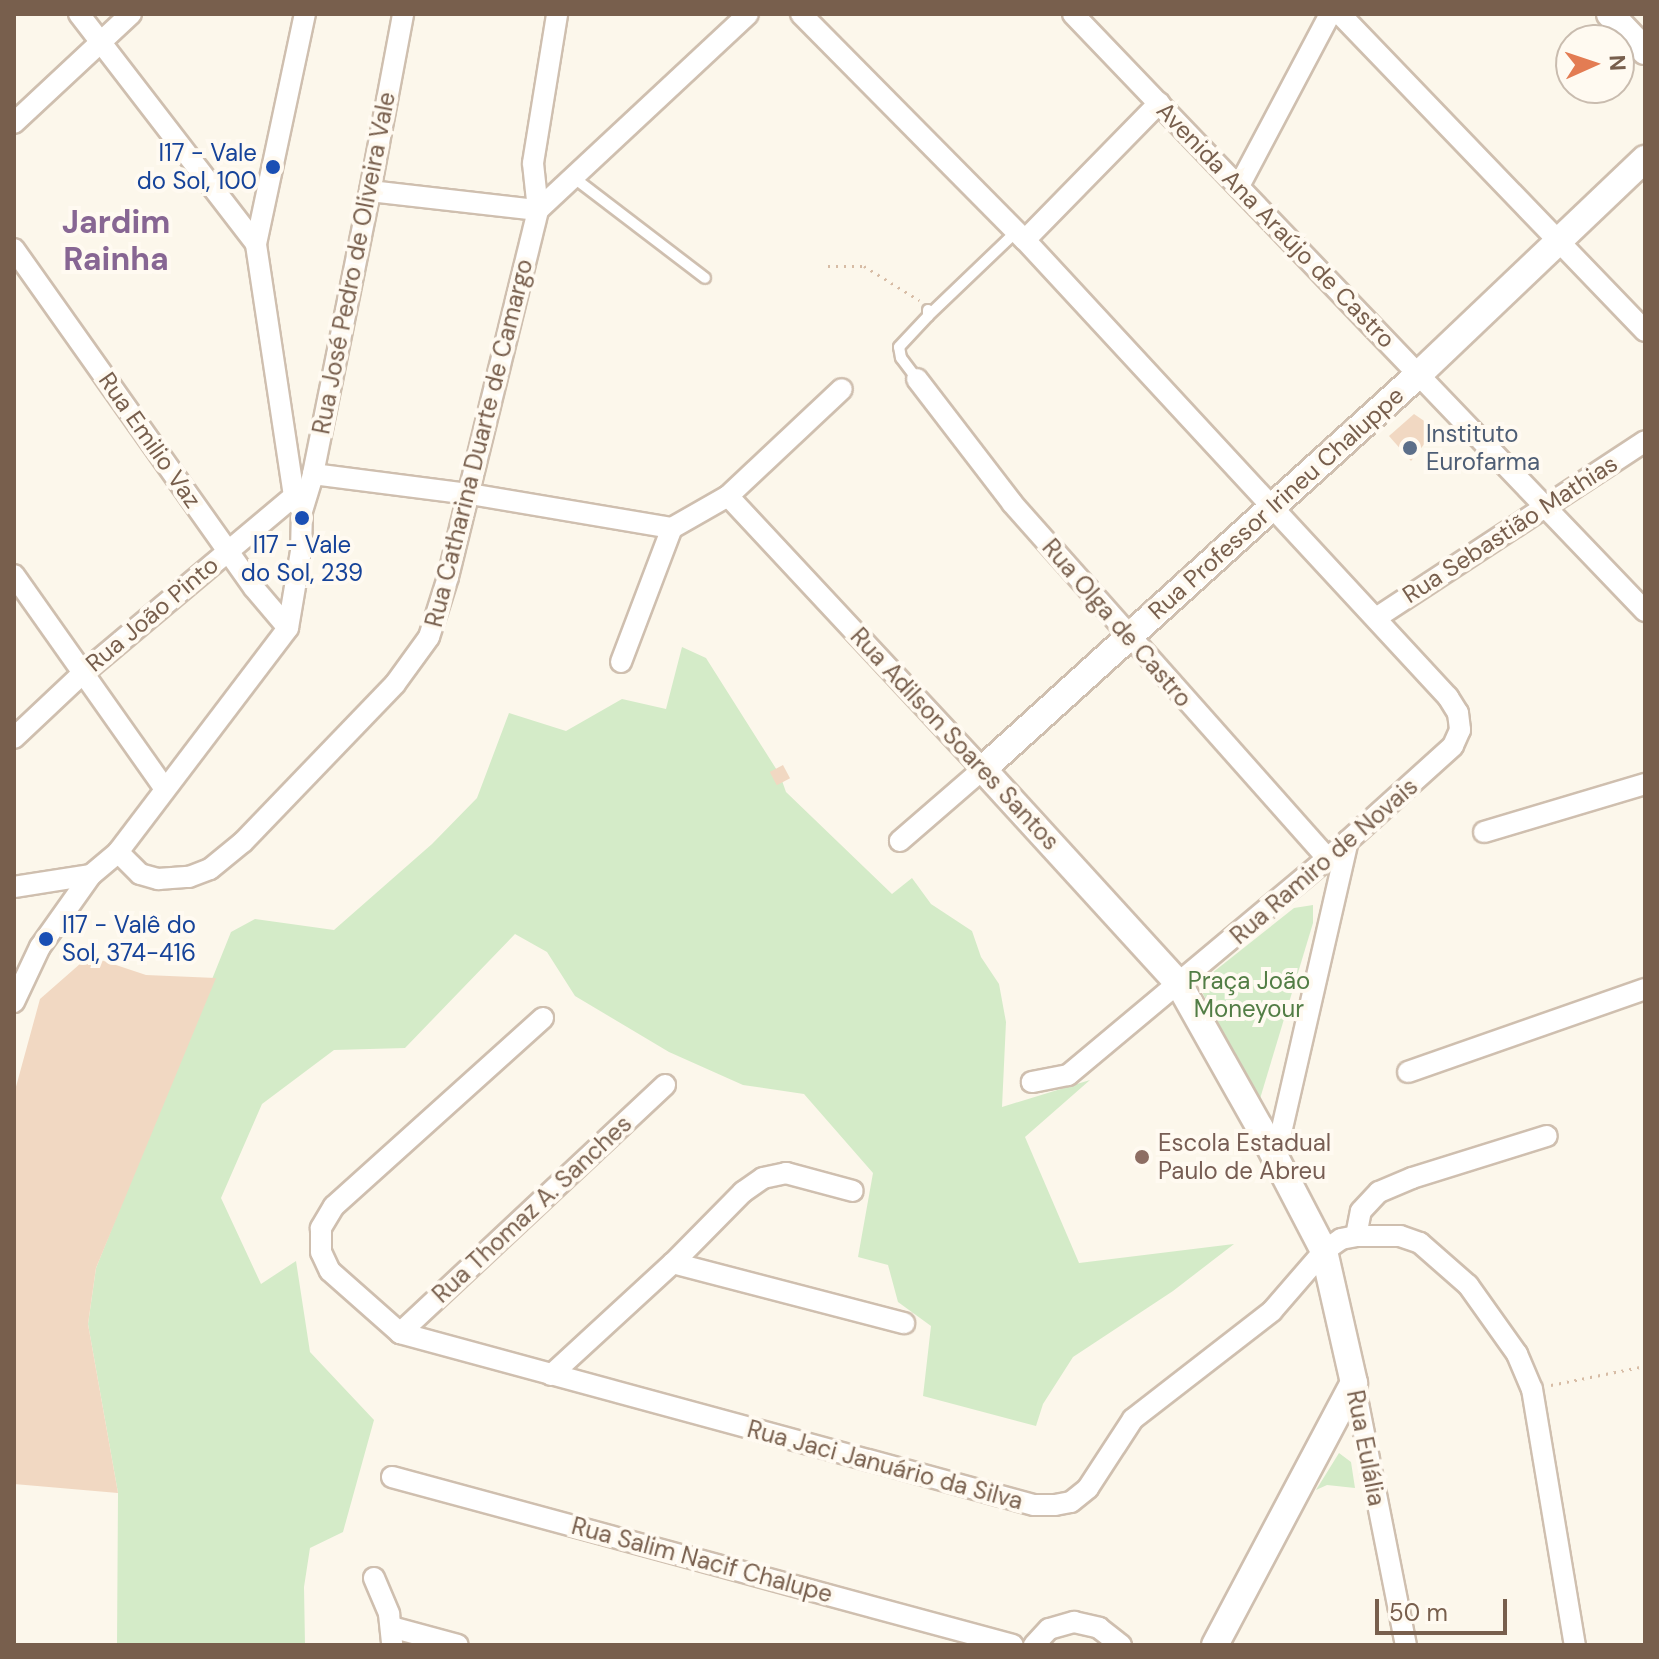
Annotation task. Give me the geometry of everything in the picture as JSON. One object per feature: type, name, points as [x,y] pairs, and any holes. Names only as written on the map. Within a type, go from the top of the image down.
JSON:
[{"type":"street","points":[[79,14],[256,244]]},
{"type":"street","points":[[14,123],[131,14]]},
{"type":"street","points":[[14,1002],[40,947],[91,875],[118,852],[288,628],[300,563],[298,504],[256,244],[305,14]]},
{"type":"street","name":"Rua José Pedro de Oliveira Vale","points":[[298,504],[313,474],[403,14]]},
{"type":"street","points":[[538,210],[533,163],[557,14]]},
{"type":"street","points":[[538,210],[748,14]]},
{"type":"street","points":[[801,14],[1021,236],[1376,618]]},
{"type":"street","name":"Avenida Ana Araújo de Castro","points":[[1073,14],[1645,611]]},
{"type":"street","points":[[1239,186],[1330,14]]},
{"type":"street","points":[[1340,14],[1645,331]]},
{"type":"street","points":[[1610,14],[1645,51]]},
{"type":"street","points":[[1021,236],[1159,103]]},
{"type":"street","name":"Rua Professor Irineu Chaluppe","points":[[900,841],[1419,374],[1645,159]]},
{"type":"street","points":[[370,191],[538,210]]},
{"type":"street","name":"Rua Catharina Duarte de Camargo","points":[[118,852],[140,874],[158,879],[189,877],[210,869],[243,842],[395,684],[429,637],[470,494],[538,210]]},
{"type":"street","name":"Rua Emilio Vaz","points":[[14,249],[288,628]]},
{"type":"street","name":"Rua Olga de Castro","points":[[917,379],[1012,503],[1328,859]]},
{"type":"street","points":[[313,474],[470,494],[672,528],[728,496],[842,389]]},
{"type":"street","name":"Rua Sebastião Mathias","points":[[1376,618],[1645,441]]},
{"type":"street","name":"Rua Adilson Soares Santos","points":[[728,496],[1179,984],[1275,1159]]},
{"type":"street","name":"Rua João Pinto","points":[[14,738],[82,674],[228,549],[298,504]]},
{"type":"street","points":[[621,662],[672,528]]},
{"type":"street","points":[[14,575],[165,789]]},
{"type":"street","name":"Rua Ramiro de Novais","points":[[1032,1082],[1068,1075],[1328,859],[1453,746],[1460,730],[1458,713],[1448,697],[1376,618]]},
{"type":"street","points":[[1484,832],[1645,784]]},
{"type":"street","points":[[1275,1159],[1348,841]]},
{"type":"street","points":[[14,887],[91,875]]},
{"type":"street","points":[[1408,1072],[1645,989]]},
{"type":"street","points":[[400,1333],[330,1271],[321,1252],[321,1228],[334,1206],[543,1018]]},
{"type":"street","name":"Rua Thomaz A. Sanches","points":[[400,1333],[665,1085]]},
{"type":"street","points":[[1356,1236],[1361,1211],[1379,1192],[1412,1178],[1547,1136]]},
{"type":"street","name":"Rua Eulália","points":[[1275,1159],[1324,1251],[1354,1383],[1406,1645]]},
{"type":"street","points":[[551,1375],[673,1263],[743,1192],[763,1178],[786,1173],[853,1191]]},
{"type":"street","points":[[1324,1251],[1341,1239],[1356,1236],[1400,1236],[1420,1243],[1440,1258],[1493,1317],[1517,1354],[1532,1389],[1575,1645]]},
{"type":"street","name":"Rua Jaci Januário da Silva","points":[[400,1333],[1034,1505],[1055,1505],[1071,1502],[1088,1488],[1133,1419],[1272,1311],[1324,1251]]},
{"type":"street","points":[[673,1263],[904,1323]]},
{"type":"street","points":[[1215,1645],[1354,1383]]},
{"type":"street","name":"Rua Salim Nacif Chalupe","points":[[392,1477],[1013,1645]]},
{"type":"street","points":[[374,1578],[392,1636],[458,1645]]},
{"type":"street","points":[[1034,1645],[1049,1629],[1074,1622],[1099,1628],[1121,1645]]},
{"type":"lane","points":[[571,176],[705,278]]},
{"type":"lane","points":[[917,379],[901,358],[899,347],[928,312],[1021,236]]},
{"type":"path","points":[[828,266],[864,266],[902,286],[928,312]]},
{"type":"path","points":[[1532,1389],[1645,1366]]},
{"type":"green space","points":[[682,647],[706,658],[780,775],[786,792],[892,894],[912,878],[931,904],[972,931],[981,957],[999,984],[1006,1022],[1002,1107],[1090,1080],[1025,1137],[1079,1263],[1234,1244],[1173,1291],[1073,1357],[1043,1404],[1036,1426],[923,1396],[931,1326],[898,1302],[888,1265],[858,1257],[873,1173],[804,1094],[743,1085],[669,1052],[575,996],[547,952],[515,934],[405,1048],[334,1050],[262,1104],[221,1198],[261,1284],[296,1261],[310,1352],[374,1420],[343,1532],[310,1548],[304,1587],[305,1645],[117,1645],[118,1493],[88,1324],[96,1268],[231,932],[255,919],[334,930],[432,844],[477,798],[509,713],[566,731],[622,699],[666,709]]},
{"type":"green space","name":"Praça João Moneyour","points":[[1313,905],[1313,923],[1259,1102],[1202,992],[1207,977],[1294,908]]},
{"type":"green space","points":[[1339,1453],[1351,1462],[1355,1488],[1327,1485],[1316,1490]]},
{"type":"building","name":"Instituto Eurofarma","points":[[1414,414],[1436,429],[1411,461],[1389,436]]},
{"type":"building","points":[[783,765],[790,778],[777,785],[770,772]]},
{"type":"building","points":[[89,956],[146,975],[216,978],[96,1268],[88,1324],[118,1493],[14,1484],[14,1094],[40,999]]},
{"type":"place","name":"I17 - Vale do Sol, 100","points":[[273,167]]},
{"type":"place","name":"Instituto Eurofarma","points":[[1410,448]]},
{"type":"place","name":"I17 - Vale do Sol, 239","points":[[302,518]]},
{"type":"place","name":"I17 - Valê do Sol, 374-416","points":[[46,939]]},
{"type":"place","name":"Escola Estadual Paulo de Abreu","points":[[1142,1157]]},
{"type":"district","name":"Jardim Rainha","points":[[116,242]]}]
